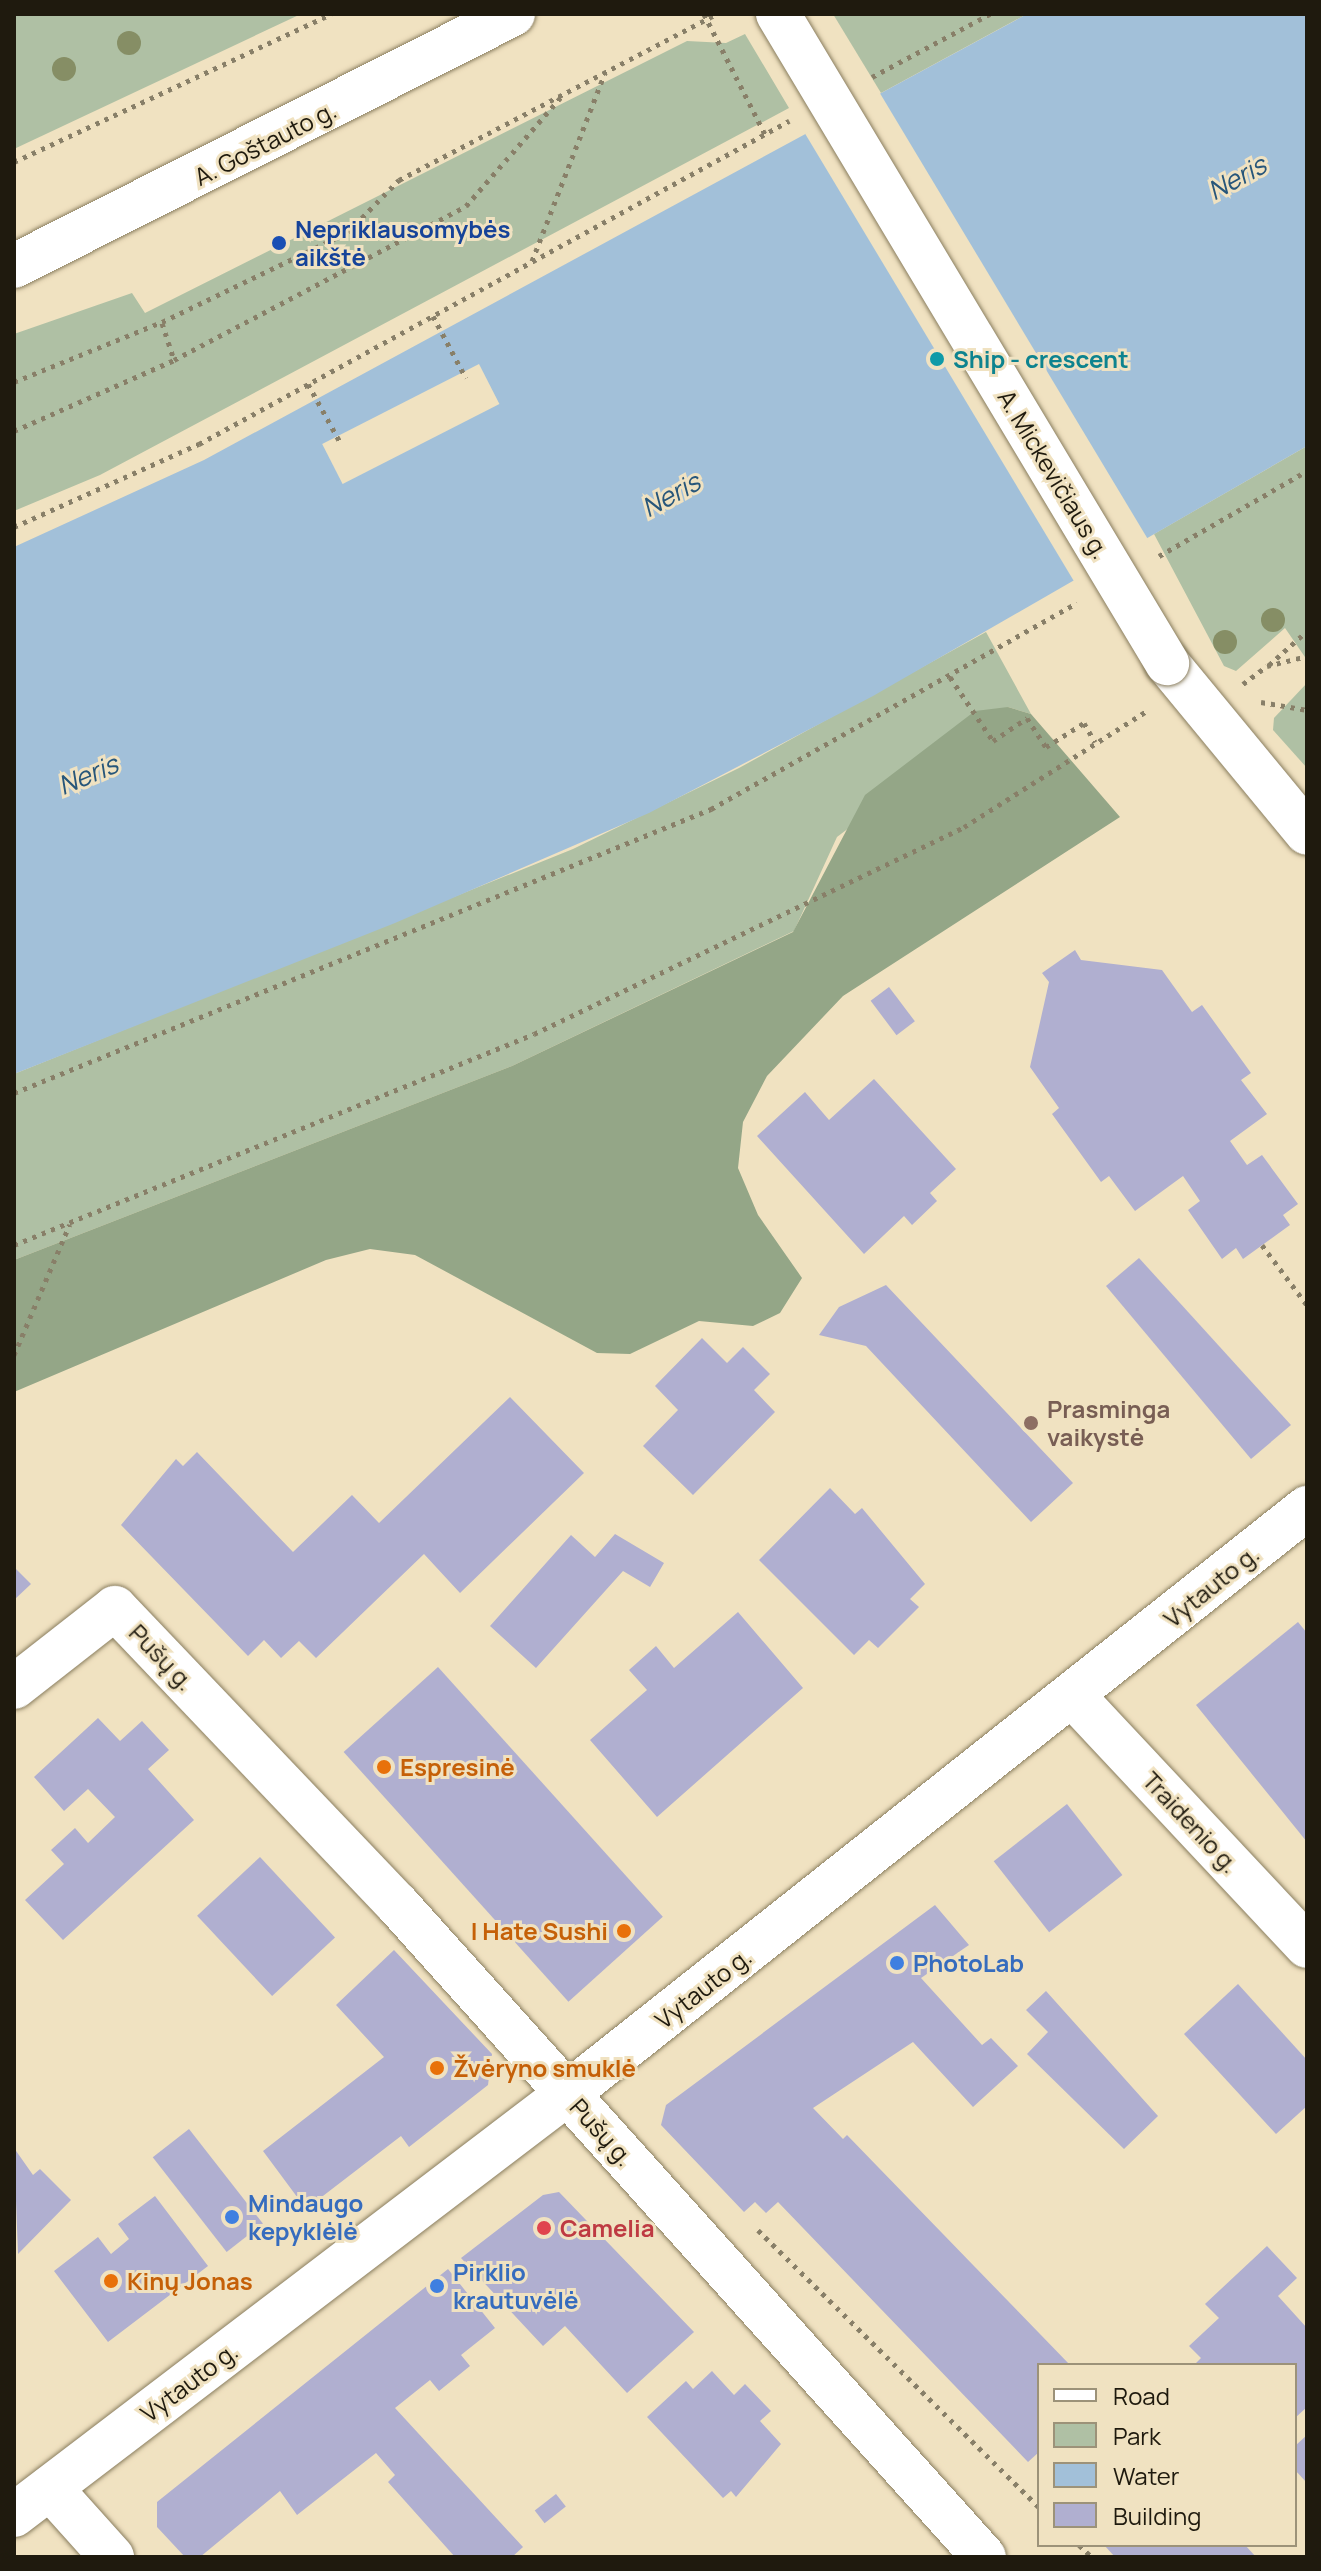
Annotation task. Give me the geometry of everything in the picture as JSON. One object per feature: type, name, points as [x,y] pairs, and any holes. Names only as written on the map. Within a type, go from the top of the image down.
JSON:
[{"type":"street","name":"A. Goštauto g.","points":[[14,266],[513,14]]},
{"type":"street","name":"A. Mickevičiaus g.","points":[[778,14],[1167,663],[1307,833]]},
{"type":"street","name":"Vytauto g.","points":[[14,2515],[568,2093],[1074,1697],[1307,1508]]},
{"type":"street","name":"Pušų g.","points":[[14,1687],[115,1608],[568,2093],[984,2557]]},
{"type":"street","name":"Traidenio g.","points":[[1074,1697],[1307,1946]]},
{"type":"street","points":[[50,2488],[112,2557]]},
{"type":"path","points":[[14,162],[331,14]]},
{"type":"path","points":[[14,382],[162,322],[348,232],[399,180],[528,107],[563,95],[705,16],[716,14]]},
{"type":"path","points":[[863,81],[990,14]]},
{"type":"path","points":[[705,16],[765,134]]},
{"type":"path","points":[[532,261],[606,72]]},
{"type":"path","points":[[14,431],[174,360],[466,206],[563,95]]},
{"type":"path","points":[[14,527],[199,444],[793,119]]},
{"type":"path","points":[[433,316],[466,378]]},
{"type":"path","points":[[162,322],[174,360]]},
{"type":"path","points":[[308,384],[340,442]]},
{"type":"path","points":[[1142,566],[1307,471]]},
{"type":"path","points":[[14,1093],[711,809],[1087,598]]},
{"type":"path","points":[[1244,695],[1234,690],[1307,631]]},
{"type":"path","points":[[1267,666],[1307,656]]},
{"type":"path","points":[[950,677],[993,741],[1027,718],[1046,747],[1084,723],[1095,742]]},
{"type":"path","points":[[1254,699],[1307,710]]},
{"type":"path","points":[[14,1245],[534,1034],[964,827],[1158,705]]},
{"type":"path","points":[[14,1355],[71,1222]]},
{"type":"path","points":[[1262,1245],[1307,1305]]},
{"type":"path","points":[[746,2218],[1037,2505]]},
{"type":"green space","points":[[14,14],[301,14],[14,149]]},
{"type":"green space","points":[[833,14],[1027,14],[881,93]]},
{"type":"green space","points":[[745,34],[789,108],[100,475],[14,511],[14,334],[132,293],[145,313],[687,41],[726,43]]},
{"type":"green space","points":[[1307,446],[1307,660],[1285,628],[1236,671],[1224,666],[1154,534]]},
{"type":"green space","points":[[986,632],[1031,714],[1008,707],[837,837],[794,931],[512,1066],[14,1260],[14,1074],[573,849],[739,768]]},
{"type":"green space","points":[[1307,683],[1307,768],[1273,730],[1274,718]]},
{"type":"green space","points":[[1008,707],[1031,714],[1120,817],[843,996],[767,1076],[743,1122],[738,1168],[758,1215],[802,1278],[780,1313],[753,1326],[699,1321],[630,1354],[597,1353],[415,1255],[370,1249],[326,1260],[14,1392],[14,1260],[512,1066],[793,932],[865,795],[975,711]]},
{"type":"water","name":"Neris","points":[[1027,14],[1307,14],[1307,446],[873,696],[649,813],[395,923],[14,1074],[14,547],[204,460]]},
{"type":"pier","points":[[878,90],[1149,542],[1077,586],[805,134]]},
{"type":"pier","points":[[479,364],[499,404],[343,484],[322,444]]},
{"type":"building","points":[[1075,950],[1081,960],[1162,970],[1192,1012],[1202,1005],[1251,1073],[1241,1080],[1267,1114],[1230,1141],[1247,1165],[1262,1155],[1298,1204],[1283,1215],[1290,1225],[1243,1259],[1236,1248],[1222,1259],[1188,1210],[1200,1201],[1183,1176],[1135,1211],[1109,1176],[1101,1182],[1052,1114],[1059,1108],[1030,1067],[1049,982],[1042,973]]},
{"type":"building","points":[[889,987],[915,1021],[897,1035],[871,1001]]},
{"type":"building","points":[[874,1079],[956,1169],[930,1193],[937,1201],[912,1225],[904,1216],[864,1254],[757,1136],[805,1092],[829,1120]]},
{"type":"building","points":[[1139,1258],[1291,1425],[1251,1459],[1106,1286]]},
{"type":"building","points":[[886,1285],[1073,1483],[1031,1522],[866,1346],[819,1335],[839,1307]]},
{"type":"building","points":[[702,1338],[727,1363],[743,1347],[770,1374],[754,1390],[775,1412],[693,1495],[643,1446],[678,1410],[655,1386]]},
{"type":"building","points":[[510,1397],[584,1473],[460,1593],[424,1554],[316,1658],[299,1641],[281,1658],[264,1640],[248,1656],[121,1525],[176,1459],[183,1466],[197,1452],[293,1552],[352,1495],[379,1523]]},
{"type":"building","points":[[830,1488],[855,1514],[862,1508],[925,1584],[910,1599],[919,1607],[878,1648],[869,1640],[854,1655],[759,1560]]},
{"type":"building","points":[[615,1534],[664,1563],[650,1587],[623,1571],[536,1668],[490,1626],[571,1535],[595,1557]]},
{"type":"building","points":[[14,1567],[31,1584],[14,1600]]},
{"type":"building","points":[[738,1612],[803,1688],[657,1817],[590,1740],[647,1690],[629,1670],[656,1646],[674,1668]]},
{"type":"building","points":[[1298,1622],[1307,1633],[1307,1842],[1196,1705]]},
{"type":"building","points":[[438,1667],[663,1917],[568,2002],[344,1752]]},
{"type":"building","points":[[98,1718],[120,1741],[142,1721],[169,1750],[148,1769],[194,1820],[63,1940],[25,1900],[64,1864],[51,1850],[75,1828],[88,1843],[115,1817],[88,1789],[64,1811],[34,1777]]},
{"type":"building","points":[[1067,1804],[1122,1875],[1049,1932],[994,1861]]},
{"type":"building","points":[[260,1857],[335,1937],[272,1996],[197,1916]]},
{"type":"building","points":[[935,1905],[969,1945],[921,1978],[982,2045],[991,2038],[1018,2066],[973,2107],[913,2042],[813,2108],[843,2139],[847,2135],[1068,2363],[1037,2363],[1037,2454],[1028,2462],[778,2202],[766,2213],[755,2202],[744,2212],[661,2125],[666,2105]]},
{"type":"building","points":[[394,1950],[492,2054],[488,2085],[409,2147],[401,2136],[306,2209],[263,2151],[384,2057],[336,2005]]},
{"type":"building","points":[[1238,1984],[1307,2060],[1307,2106],[1276,2134],[1184,2034]]},
{"type":"building","points":[[1046,1991],[1158,2116],[1124,2149],[1027,2054],[1048,2032],[1026,2010]]},
{"type":"building","points":[[189,2129],[263,2224],[227,2252],[153,2157]]},
{"type":"building","points":[[14,2148],[33,2175],[40,2169],[71,2200],[18,2254]]},
{"type":"building","points":[[559,2192],[694,2332],[627,2393],[565,2326],[543,2346],[461,2258],[543,2195]]},
{"type":"building","points":[[155,2196],[208,2266],[108,2342],[54,2271],[98,2237],[111,2254],[129,2239],[118,2224]]},
{"type":"building","points":[[1267,2246],[1297,2278],[1278,2296],[1307,2328],[1307,2407],[1297,2416],[1297,2363],[1196,2363],[1201,2358],[1189,2346],[1219,2318],[1205,2304]]},
{"type":"building","points":[[448,2269],[495,2328],[461,2355],[470,2366],[439,2391],[430,2380],[395,2408],[523,2547],[512,2557],[455,2557],[388,2482],[395,2475],[376,2453],[297,2515],[280,2491],[200,2557],[185,2557],[157,2527],[157,2502]]},
{"type":"building","points":[[712,2371],[734,2395],[745,2384],[771,2411],[760,2421],[781,2444],[736,2497],[731,2491],[723,2498],[647,2417],[686,2381],[693,2389]]},
{"type":"building","points":[[1307,2435],[1307,2483],[1297,2472],[1297,2444]]},
{"type":"building","points":[[556,2494],[566,2507],[545,2523],[535,2511]]},
{"type":"building","points":[[1106,2547],[1247,2547],[1256,2557],[1115,2557]]},
{"type":"place","name":"Nepriklausomybės aikštė","points":[[279,243]]},
{"type":"place","name":"Ship - crescent","points":[[937,359]]},
{"type":"place","name":"Prasminga vaikystė","points":[[1031,1423]]},
{"type":"place","name":"Espresinė","points":[[384,1767]]},
{"type":"place","name":"I Hate Sushi","points":[[624,1931]]},
{"type":"place","name":"PhotoLab","points":[[897,1963]]},
{"type":"place","name":"Žvėryno smuklė","points":[[437,2068]]},
{"type":"place","name":"Mindaugo kepyklėlė","points":[[232,2217]]},
{"type":"place","name":"Camelia","points":[[544,2228]]},
{"type":"place","name":"Kinų Jonas","points":[[111,2281]]},
{"type":"place","name":"Pirklio krautuvėlė","points":[[437,2286]]}]
